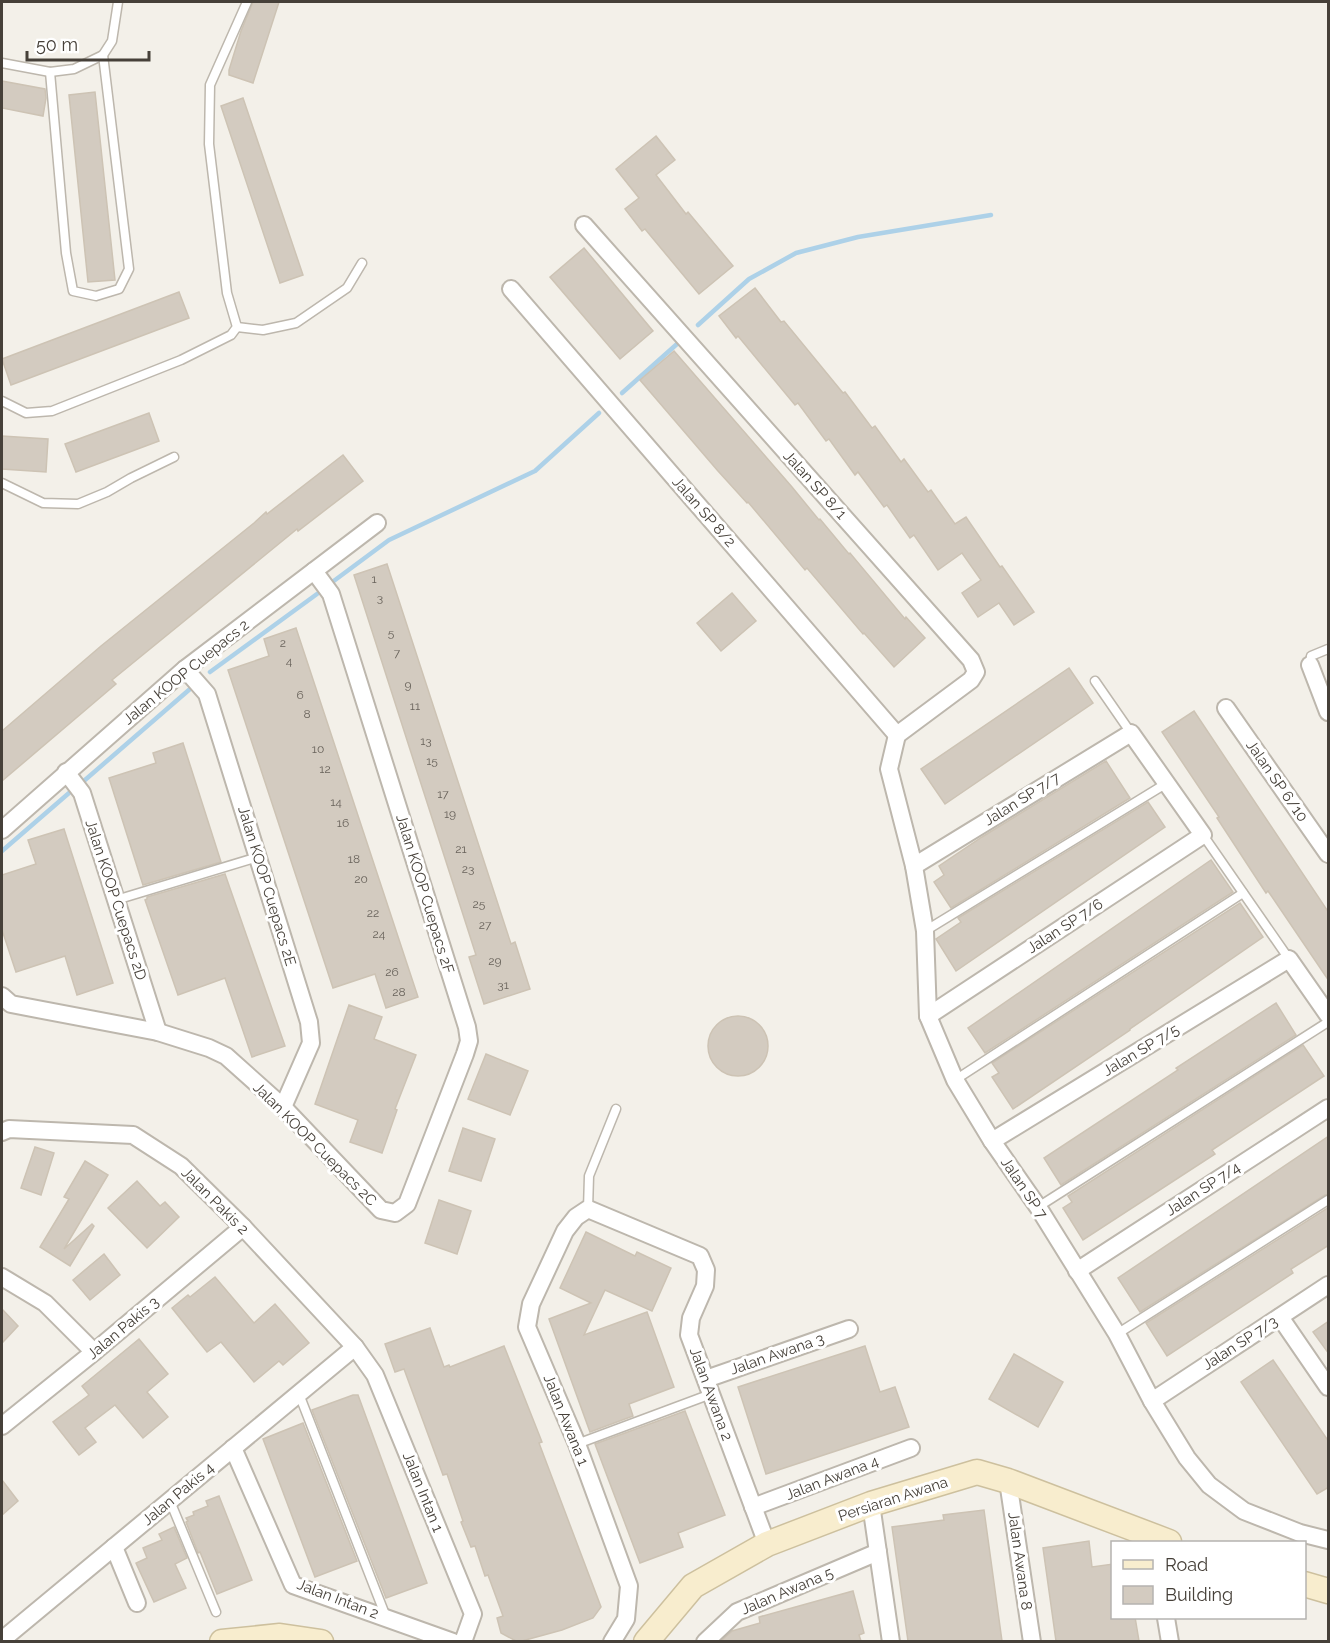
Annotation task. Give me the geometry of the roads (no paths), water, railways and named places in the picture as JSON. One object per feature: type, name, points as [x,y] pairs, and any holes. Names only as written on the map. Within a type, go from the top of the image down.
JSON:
[{"type":"street","name":"Jalan SP 8/1","points":[[584,225],[971,660],[976,672],[971,680],[897,735]]},
{"type":"street","name":"Jalan SP 8/2","points":[[511,289],[897,735]]},
{"type":"street","name":"Jalan KOOP Cuepacs 2","points":[[2,830],[185,669],[377,523]]},
{"type":"street","name":"Jalan KOOP Cuepacs 2F","points":[[314,571],[331,594],[467,1027],[469,1041],[407,1204],[394,1213]]},
{"type":"street","points":[[1310,665],[1329,712]]},
{"type":"street","name":"Jalan KOOP Cuepacs 2E","points":[[185,669],[207,694],[309,1022],[311,1043],[283,1107]]},
{"type":"street","name":"Jalan SP 6/10","points":[[1226,708],[1329,854]]},
{"type":"street","points":[[1131,733],[1203,835]]},
{"type":"street","name":"Jalan SP 7/7","points":[[914,866],[1131,733]]},
{"type":"street","name":"Jalan SP 7","points":[[897,735],[890,769],[914,866],[925,931],[928,1016],[955,1080],[1117,1334],[1152,1401],[1187,1458],[1209,1485],[1244,1511],[1300,1533],[1329,1540]]},
{"type":"street","name":"Jalan KOOP Cuepacs 2D","points":[[66,772],[82,793],[158,1032]]},
{"type":"street","name":"Jalan SP 7/6","points":[[928,1016],[1203,835]]},
{"type":"street","points":[[1289,958],[1329,1014]]},
{"type":"street","name":"Jalan SP 7/5","points":[[992,1140],[1289,958]]},
{"type":"street","name":"Jalan KOOP Cuepacs 2C","points":[[2,996],[11,1004],[158,1032],[209,1048],[226,1056],[283,1107],[381,1210],[394,1213]]},
{"type":"street","name":"Jalan SP 7/4","points":[[1077,1271],[1329,1108]]},
{"type":"street","name":"Jalan Pakis 2","points":[[2,1132],[9,1129],[133,1135],[181,1166],[243,1227],[355,1347]]},
{"type":"street","name":"Jalan Awana 2","points":[[588,1209],[700,1256],[706,1270],[705,1286],[690,1318],[689,1335],[768,1544]]},
{"type":"street","name":"Jalan Awana 1","points":[[588,1209],[576,1217],[565,1231],[531,1304],[527,1327],[577,1444],[629,1586],[626,1619],[612,1641]]},
{"type":"street","name":"Jalan Pakis 3","points":[[2,1426],[243,1227]]},
{"type":"street","points":[[2,1277],[45,1303],[94,1352]]},
{"type":"street","name":"Jalan SP 7/3","points":[[1152,1401],[1329,1285]]},
{"type":"street","points":[[1280,1317],[1329,1387]]},
{"type":"street","name":"Jalan Awana 3","points":[[708,1386],[849,1329]]},
{"type":"street","name":"Jalan Pakis 4","points":[[2,1641],[355,1347]]},
{"type":"street","name":"Jalan Intan 1","points":[[355,1347],[375,1375],[473,1614],[463,1641]]},
{"type":"street","name":"Jalan Intan 2","points":[[233,1448],[293,1585],[453,1641]]},
{"type":"street","name":"Jalan Awana 4","points":[[753,1507],[911,1448]]},
{"type":"street","name":"Persiaran Awana","points":[[646,1641],[693,1586],[768,1544],[871,1504],[977,1472],[1008,1481],[1160,1541]]},
{"type":"street","name":"Jalan Awana 8","points":[[1008,1481],[1032,1641]]},
{"type":"street","points":[[871,1504],[891,1641]]},
{"type":"street","points":[[114,1547],[137,1603]]},
{"type":"street","name":"Jalan Awana 5","points":[[705,1641],[737,1612],[878,1552]]},
{"type":"street","points":[[1306,1584],[1329,1591]]},
{"type":"street","points":[[1166,1619],[1170,1641]]},
{"type":"street","points":[[222,1641],[280,1636],[321,1641]]},
{"type":"lane","points":[[2,63],[50,72],[74,69],[103,55],[112,42],[118,2]]},
{"type":"lane","points":[[237,327],[227,293],[209,144],[210,85],[247,2]]},
{"type":"lane","points":[[50,72],[66,253],[73,291],[96,296],[119,290],[129,269],[103,55]]},
{"type":"lane","points":[[237,327],[263,330],[296,323],[347,288],[362,263]]},
{"type":"lane","points":[[2,401],[26,413],[52,411],[181,360],[231,335],[237,327]]},
{"type":"lane","points":[[2,483],[43,503],[78,504],[107,492],[174,457]]},
{"type":"lane","points":[[1310,665],[1311,656],[1329,648]]},
{"type":"lane","points":[[1095,681],[1131,733]]},
{"type":"lane","points":[[925,931],[1167,783]]},
{"type":"lane","points":[[1203,835],[1289,958]]},
{"type":"lane","points":[[116,900],[258,857]]},
{"type":"lane","points":[[955,1080],[1243,893]]},
{"type":"lane","points":[[1038,1207],[1329,1022]]},
{"type":"lane","points":[[588,1209],[589,1176],[616,1109]]},
{"type":"lane","points":[[1117,1334],[1329,1200]]},
{"type":"lane","points":[[577,1444],[708,1386]]},
{"type":"lane","points":[[299,1394],[386,1618]]},
{"type":"lane","points":[[170,1501],[216,1612]]},
{"type":"waterway","points":[[698,325],[749,279],[796,253],[858,237],[991,215]]},
{"type":"waterway","points":[[622,393],[677,344]]},
{"type":"waterway","points":[[331,583],[389,540],[535,471],[599,413]]},
{"type":"waterway","points":[[210,672],[317,594]]},
{"type":"waterway","points":[[85,780],[190,689]]},
{"type":"waterway","points":[[2,851],[69,793]]}]
